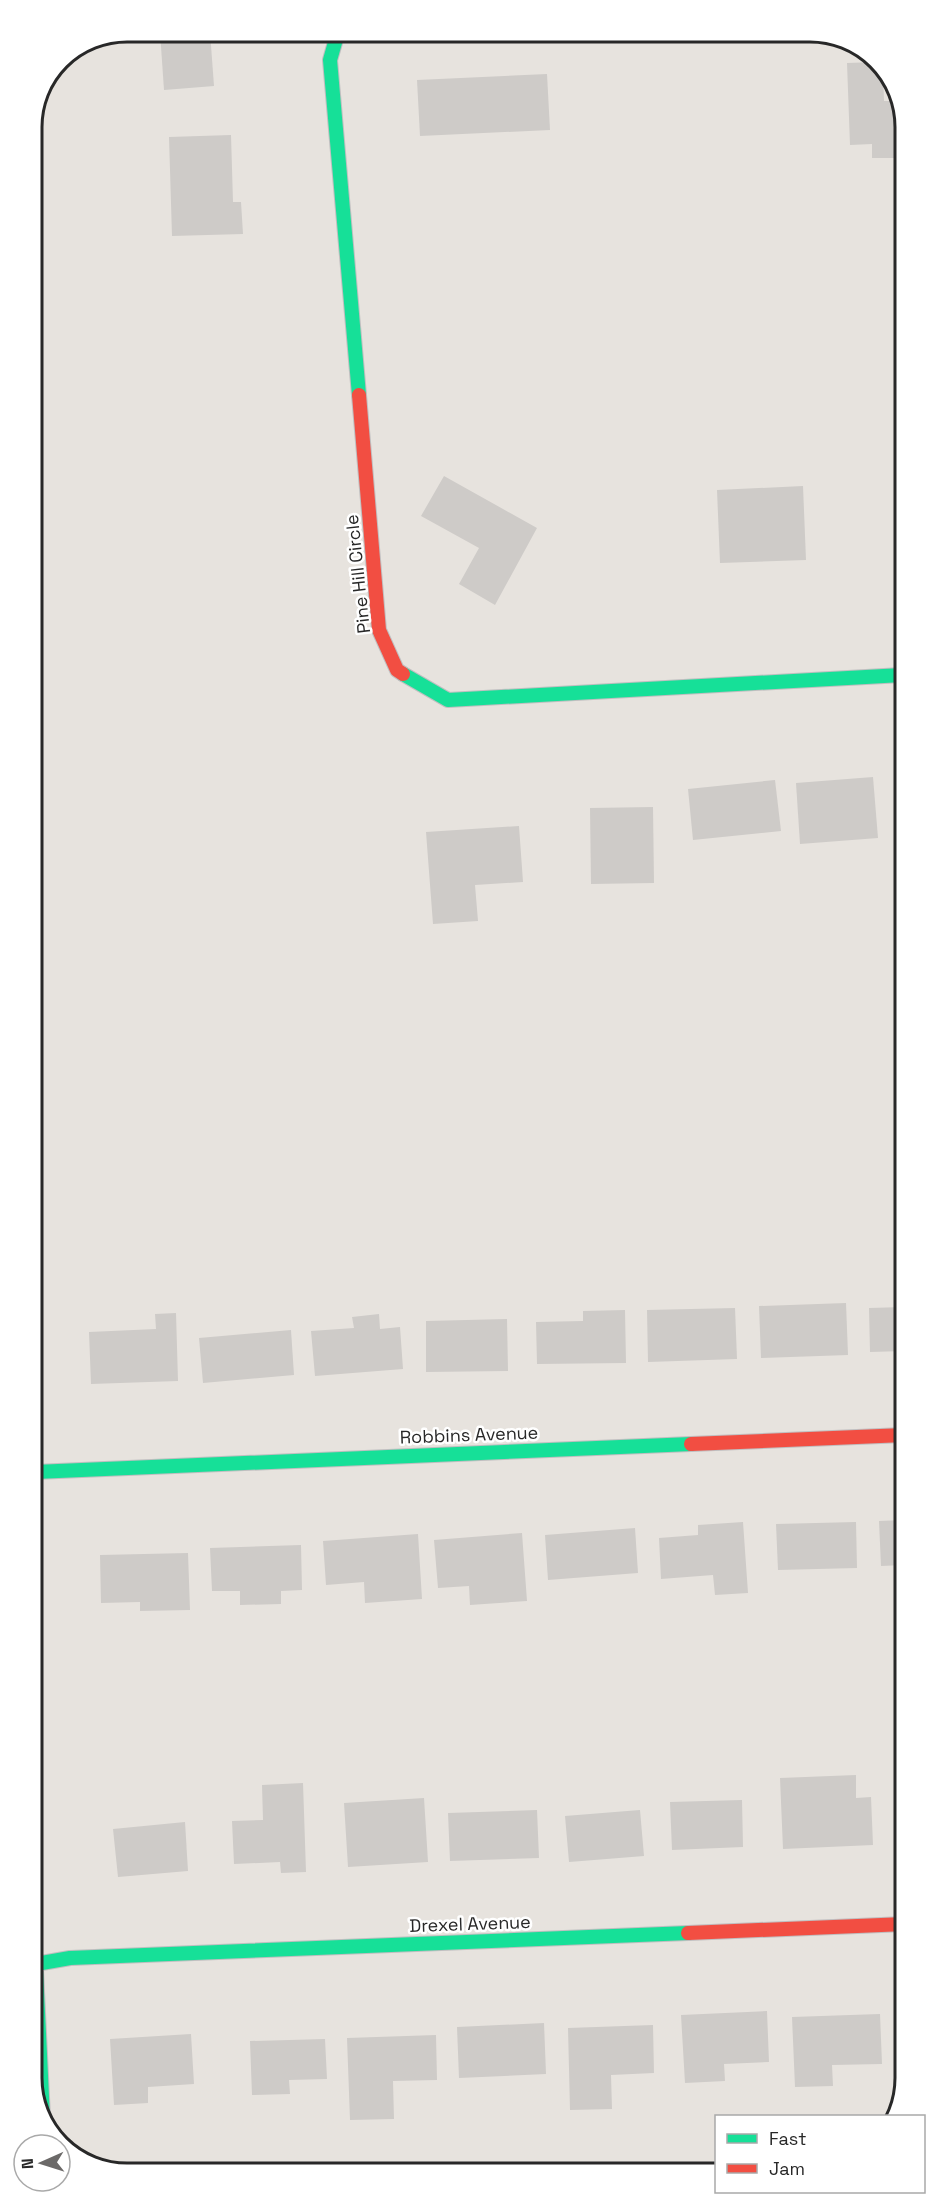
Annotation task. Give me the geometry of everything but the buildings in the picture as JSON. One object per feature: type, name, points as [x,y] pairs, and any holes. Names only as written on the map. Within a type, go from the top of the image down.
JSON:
[{"type":"street","name":"Pine Hill Circle","points":[[335,42],[330,60],[379,630],[397,670],[448,700],[895,675]]},
{"type":"street","name":"Robbins Avenue","points":[[42,1472],[895,1436]]},
{"type":"street","name":"Drexel Avenue","points":[[42,1963],[70,1958],[895,1924]]},
{"type":"traffic: fast","points":[[335,42],[330,60],[359,395]]},
{"type":"traffic: fast","points":[[403,674],[448,700],[895,675]]},
{"type":"traffic: fast","points":[[42,1472],[691,1444]]},
{"type":"traffic: fast","points":[[42,1963],[70,1958],[688,1933]]},
{"type":"traffic: jam","points":[[359,395],[379,630],[397,670],[403,674]]},
{"type":"traffic: jam","points":[[691,1444],[895,1435]]},
{"type":"traffic: jam","points":[[688,1933],[895,1924]]}]
